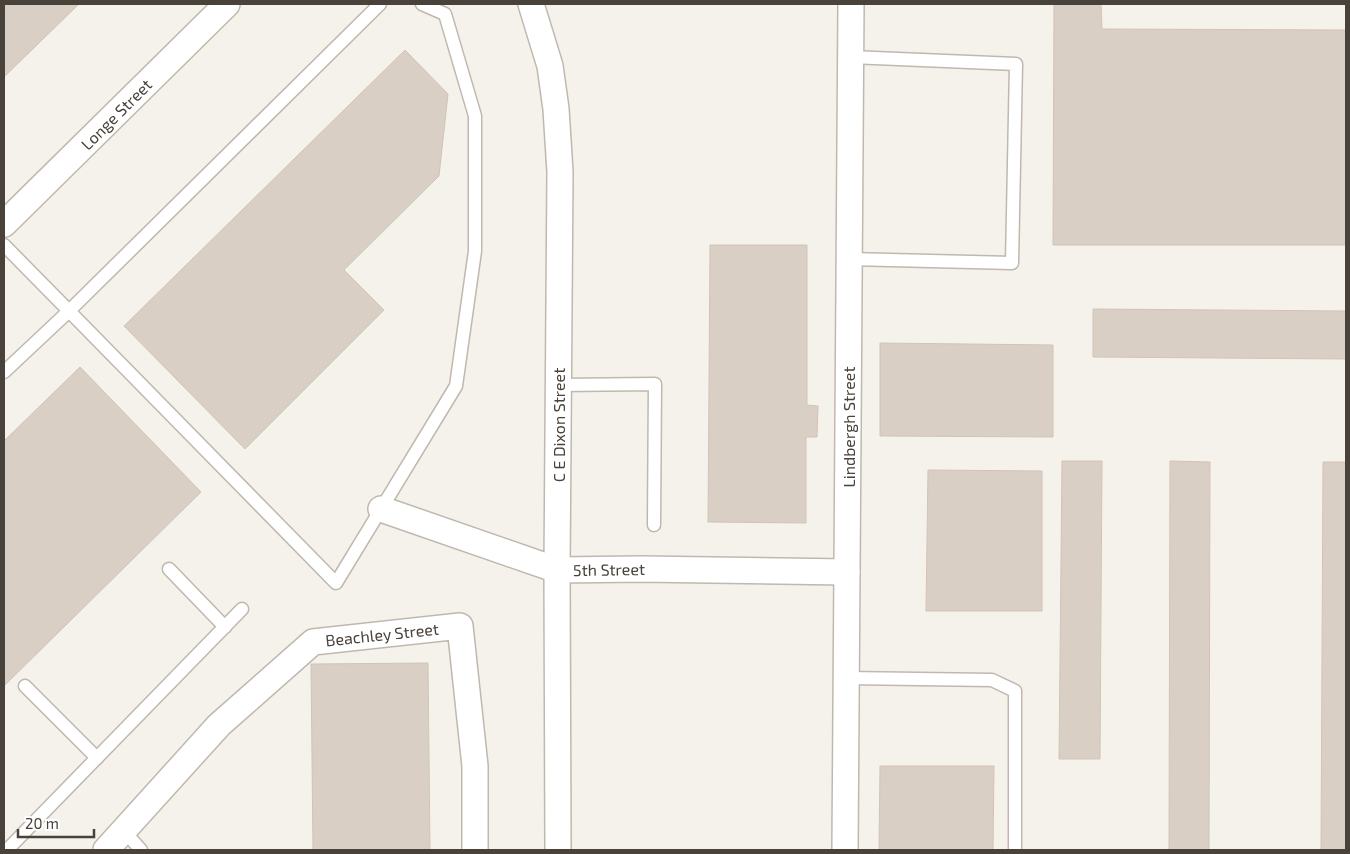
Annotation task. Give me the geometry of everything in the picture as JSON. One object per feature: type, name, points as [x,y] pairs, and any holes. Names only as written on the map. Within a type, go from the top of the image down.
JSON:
[{"type":"street","name":"Longe Street","points":[[4,224],[228,4]]},
{"type":"street","name":"C E Dixon Street","points":[[531,4],[550,66],[556,108],[560,172],[557,570],[558,850]]},
{"type":"street","name":"Lindbergh Street","points":[[845,850],[851,4]]},
{"type":"street","name":"5th Street","points":[[382,509],[557,570],[641,569],[847,572]]},
{"type":"street","name":"Beachley Street","points":[[106,850],[219,726],[313,642],[460,626],[475,766],[475,850]]},
{"type":"lane","points":[[4,372],[69,311],[380,4]]},
{"type":"lane","points":[[4,245],[336,584],[456,386],[475,251],[475,116],[445,14],[422,4]]},
{"type":"lane","points":[[849,259],[1012,262],[1016,64],[851,57]]},
{"type":"lane","points":[[558,384],[655,384],[654,525]]},
{"type":"lane","points":[[169,569],[224,627]]},
{"type":"lane","points":[[7,850],[242,609]]},
{"type":"lane","points":[[846,678],[992,680],[1015,691],[1015,850]]},
{"type":"lane","points":[[25,686],[97,758]]},
{"type":"lane","points":[[124,831],[141,850]]},
{"type":"building","points":[[4,4],[79,4],[4,77]]},
{"type":"building","points":[[1054,4],[1101,4],[1102,29],[1346,30],[1346,245],[1053,245]]},
{"type":"building","points":[[405,50],[448,94],[439,176],[344,270],[384,310],[245,449],[124,326]]},
{"type":"building","points":[[710,245],[807,245],[807,405],[818,406],[817,437],[806,437],[806,523],[708,522]]},
{"type":"building","points":[[1093,309],[1346,311],[1346,359],[1093,357]]},
{"type":"building","points":[[880,343],[1053,345],[1053,437],[880,436]]},
{"type":"building","points":[[80,367],[201,492],[4,686],[4,441]]},
{"type":"building","points":[[1062,461],[1102,461],[1100,759],[1059,759]]},
{"type":"building","points":[[1170,461],[1210,462],[1209,850],[1169,850]]},
{"type":"building","points":[[1323,462],[1346,462],[1346,850],[1321,850]]},
{"type":"building","points":[[928,470],[1042,471],[1042,611],[926,611]]},
{"type":"building","points":[[428,663],[430,850],[313,850],[311,664]]},
{"type":"building","points":[[880,766],[994,766],[993,850],[879,850]]}]
